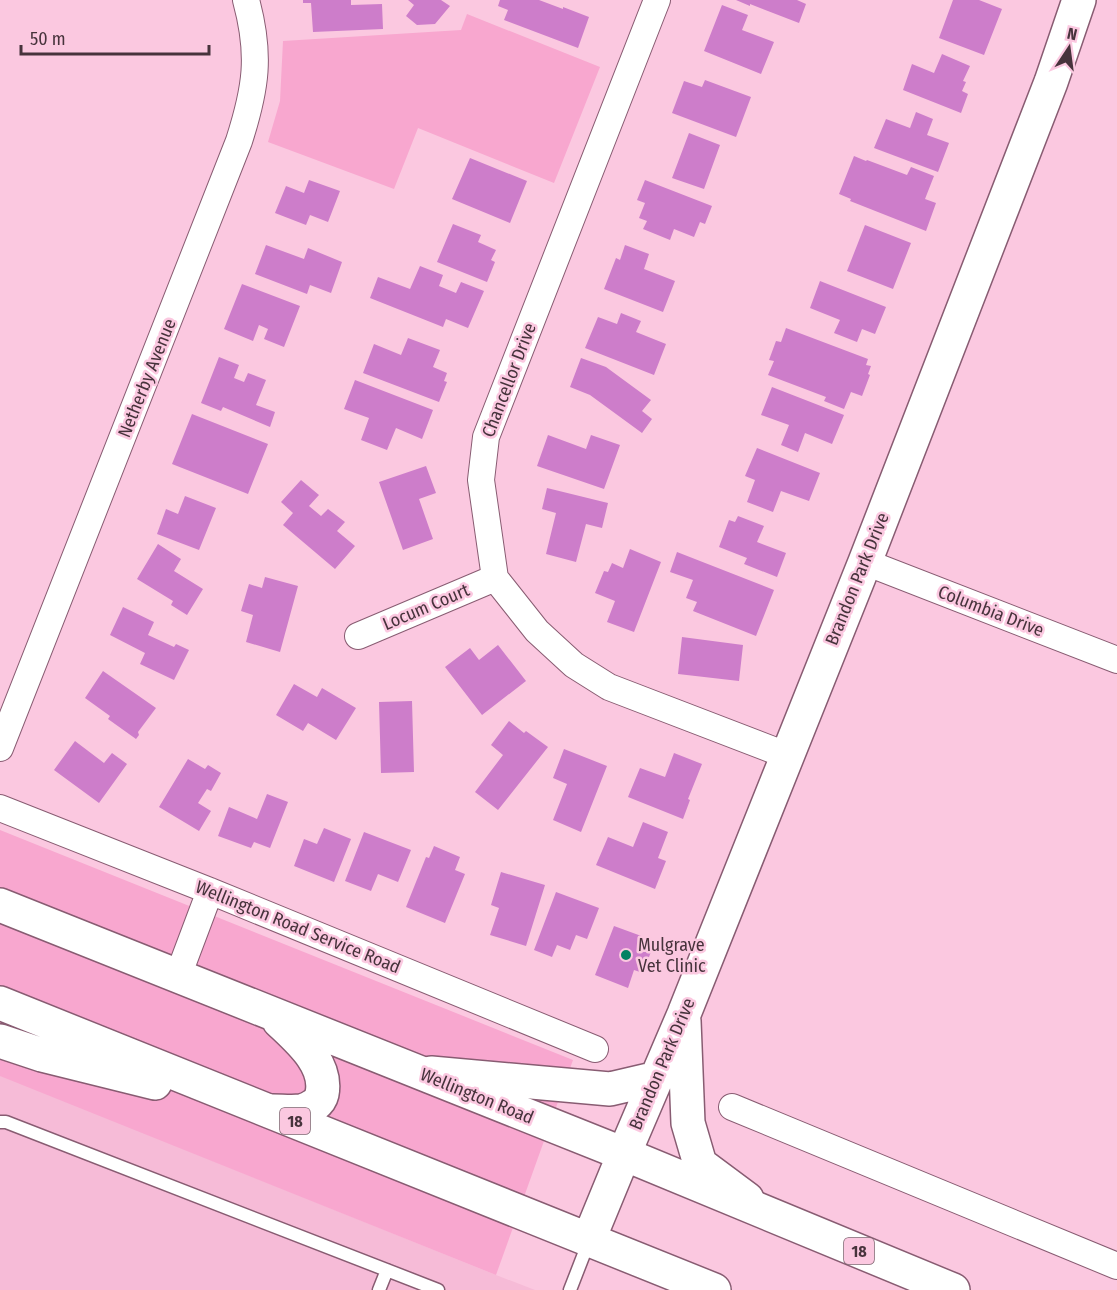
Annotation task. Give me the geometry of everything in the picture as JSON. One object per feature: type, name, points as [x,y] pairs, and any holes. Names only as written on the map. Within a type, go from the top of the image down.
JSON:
[{"type":"main road","name":"Brandon Park Drive","points":[[589,1239],[684,1014],[865,562],[1051,82],[1079,0]]},
{"type":"main road","name":"Wellington Road","points":[[0,905],[624,1154],[953,1290]]},
{"type":"main road","name":"18","points":[[0,1003],[714,1290]]},
{"type":"main road","points":[[0,1041],[42,1055],[271,1111],[302,1111],[315,1105],[321,1099],[323,1086],[321,1071],[308,1050],[271,1013]]},
{"type":"main road","points":[[684,1014],[688,1123],[700,1164],[765,1213]]},
{"type":"main road","points":[[418,1072],[610,1089],[657,1078]]},
{"type":"street","name":"Netherby Avenue","points":[[0,748],[250,108],[255,51],[252,23],[246,0]]},
{"type":"street","name":"Chancellor Drive","points":[[495,578],[481,480],[486,437],[657,0]]},
{"type":"street","name":"Columbia Drive","points":[[865,562],[1117,660]]},
{"type":"street","name":"Locum Court","points":[[358,636],[495,578]]},
{"type":"street","points":[[495,578],[537,631],[574,665],[609,687],[786,755]]},
{"type":"street","name":"Wellington Road Service Road","points":[[0,808],[210,891],[595,1049]]},
{"type":"street","points":[[178,976],[210,891]]},
{"type":"street","points":[[732,1107],[1117,1266]]},
{"type":"lane","points":[[0,1122],[17,1126],[438,1290]]},
{"type":"lane","points":[[570,1290],[589,1239]]},
{"type":"lane","points":[[379,1290],[387,1270]]},
{"type":"shaded area","points":[[467,14],[600,67],[554,183],[418,128],[394,189],[268,142],[280,101],[283,41],[461,30]]},
{"type":"shaded area","points":[[0,830],[573,1060],[496,1275],[0,1076]]},
{"type":"shaded area","points":[[0,1075],[496,1275],[535,1290],[0,1290]]},
{"type":"building","points":[[303,0],[351,0],[351,5],[382,4],[383,29],[313,32],[311,3],[303,3]]},
{"type":"building","points":[[408,0],[441,0],[450,6],[435,24],[417,25],[406,16],[414,5]]},
{"type":"building","points":[[500,0],[539,0],[589,17],[578,48],[504,20],[508,10],[498,6]]},
{"type":"building","points":[[736,0],[797,0],[806,4],[799,23]]},
{"type":"building","points":[[953,0],[979,0],[1002,9],[984,55],[939,38]]},
{"type":"building","points":[[722,5],[748,15],[742,30],[774,42],[761,74],[704,51]]},
{"type":"building","points":[[942,54],[970,66],[963,81],[966,82],[962,91],[968,94],[961,113],[903,90],[912,64],[934,73]]},
{"type":"building","points":[[705,80],[751,97],[736,137],[672,113],[684,81],[702,87]]},
{"type":"building","points":[[916,112],[933,119],[927,135],[949,143],[938,172],[874,148],[886,119],[910,128]]},
{"type":"building","points":[[689,133],[720,145],[704,189],[672,178]]},
{"type":"building","points":[[854,156],[907,175],[911,167],[934,176],[925,199],[936,203],[926,231],[850,201],[851,199],[839,194]]},
{"type":"building","points":[[470,158],[527,181],[510,223],[452,199]]},
{"type":"building","points":[[309,180],[340,191],[328,222],[310,215],[306,225],[275,213],[286,186],[304,193]]},
{"type":"building","points":[[645,180],[712,206],[705,224],[700,222],[694,237],[674,229],[670,240],[643,229],[647,221],[639,218],[645,203],[637,200]]},
{"type":"building","points":[[453,224],[481,235],[478,242],[496,250],[491,260],[495,262],[487,282],[437,262]]},
{"type":"building","points":[[865,225],[911,243],[893,289],[847,271]]},
{"type":"building","points":[[266,245],[304,259],[308,248],[342,262],[331,293],[310,285],[307,294],[255,274]]},
{"type":"building","points":[[625,245],[649,254],[644,269],[675,281],[663,312],[604,289],[616,258],[620,260]]},
{"type":"building","points":[[420,266],[443,275],[439,286],[456,293],[461,282],[484,291],[468,328],[446,319],[443,327],[370,298],[378,277],[410,289]]},
{"type":"building","points":[[820,281],[886,307],[875,334],[862,329],[857,342],[834,333],[840,320],[810,308]]},
{"type":"building","points":[[242,284],[300,306],[284,347],[264,339],[268,329],[259,325],[253,341],[224,329]]},
{"type":"building","points":[[621,313],[641,321],[636,332],[666,344],[654,375],[585,348],[598,317],[617,324]]},
{"type":"building","points":[[786,328],[868,359],[866,365],[871,366],[868,374],[870,375],[862,396],[851,392],[844,409],[824,401],[826,397],[768,375],[774,361],[769,360],[776,341],[781,342]]},
{"type":"building","points":[[408,338],[440,350],[433,367],[447,373],[444,381],[447,382],[439,402],[363,373],[374,344],[401,355]]},
{"type":"building","points":[[219,357],[239,365],[234,378],[244,382],[248,373],[266,380],[256,405],[275,412],[270,427],[223,407],[221,411],[201,403]]},
{"type":"building","points":[[581,358],[606,367],[651,400],[642,411],[652,419],[642,433],[590,395],[570,387]]},
{"type":"building","points":[[355,380],[433,410],[422,439],[396,428],[387,450],[361,440],[369,418],[344,409]]},
{"type":"building","points":[[772,387],[844,415],[832,444],[805,433],[798,452],[781,445],[789,425],[761,415]]},
{"type":"building","points":[[192,414],[268,444],[248,494],[172,464]]},
{"type":"building","points":[[548,435],[586,449],[591,435],[620,445],[604,489],[537,466]]},
{"type":"building","points":[[757,448],[820,473],[809,501],[781,491],[773,512],[747,502],[755,480],[745,476]]},
{"type":"building","points":[[426,466],[436,493],[419,499],[433,539],[403,550],[379,482]]},
{"type":"building","points":[[301,480],[319,495],[309,506],[321,516],[328,509],[345,522],[337,531],[355,546],[335,569],[283,525],[293,513],[281,502]]},
{"type":"building","points":[[547,488],[608,503],[602,528],[586,524],[576,562],[546,554],[556,513],[542,509]]},
{"type":"building","points":[[185,496],[216,508],[199,550],[157,534],[166,509],[178,514]]},
{"type":"building","points":[[738,516],[764,526],[757,542],[786,553],[777,577],[744,564],[747,558],[719,547],[729,520],[735,522]]},
{"type":"building","points":[[158,544],[181,559],[174,571],[203,589],[187,615],[171,605],[173,601],[137,579]]},
{"type":"building","points":[[630,549],[661,562],[634,632],[607,622],[615,601],[595,593],[604,571],[608,572],[612,563],[623,568]]},
{"type":"building","points":[[677,552],[774,590],[756,636],[693,611],[697,602],[686,598],[693,580],[670,572]]},
{"type":"building","points":[[265,577],[298,586],[280,652],[246,642],[253,615],[241,611],[249,584],[262,588]]},
{"type":"building","points":[[123,607],[154,622],[148,635],[174,647],[176,644],[189,650],[174,680],[140,664],[145,653],[110,635]]},
{"type":"building","points":[[682,637],[743,645],[739,681],[678,674]]},
{"type":"building","points":[[498,645],[526,681],[482,715],[445,667],[470,648],[479,660]]},
{"type":"building","points":[[103,671],[156,708],[138,732],[136,739],[108,719],[110,716],[85,698]]},
{"type":"building","points":[[294,684],[317,697],[322,688],[356,708],[336,740],[308,723],[303,731],[276,715]]},
{"type":"building","points":[[412,701],[414,772],[381,773],[379,702]]},
{"type":"building","points":[[509,721],[548,747],[498,810],[475,792],[503,755],[491,745]]},
{"type":"building","points":[[75,741],[104,763],[112,753],[127,764],[99,803],[54,770]]},
{"type":"building","points":[[564,749],[607,766],[581,832],[553,820],[567,784],[553,778]]},
{"type":"building","points":[[674,753],[702,764],[688,799],[690,800],[683,819],[628,797],[640,768],[665,777]]},
{"type":"building","points":[[188,759],[205,769],[208,765],[221,773],[211,791],[207,789],[198,803],[211,811],[199,831],[159,807]]},
{"type":"building","points":[[267,794],[288,802],[270,848],[254,842],[251,848],[218,836],[229,807],[257,819]]},
{"type":"building","points":[[643,822],[668,832],[658,858],[666,861],[655,889],[596,865],[608,837],[633,847]]},
{"type":"building","points":[[324,828],[351,839],[334,882],[294,866],[304,839],[317,844]]},
{"type":"building","points":[[364,832],[411,850],[398,882],[378,874],[371,891],[345,881]]},
{"type":"building","points":[[434,846],[460,857],[455,870],[465,874],[445,923],[406,907],[426,857],[429,858]]},
{"type":"building","points":[[501,872],[545,885],[526,946],[490,935],[499,908],[491,905]]},
{"type":"building","points":[[556,892],[599,908],[587,939],[576,935],[570,950],[557,945],[552,957],[534,950]]},
{"type":"building","name":"Mulgrave Vet Clinic","points":[[614,926],[655,941],[643,973],[634,970],[628,988],[595,975]]},
{"type":"place","name":"Mulgrave Vet Clinic","points":[[626,955]]}]
